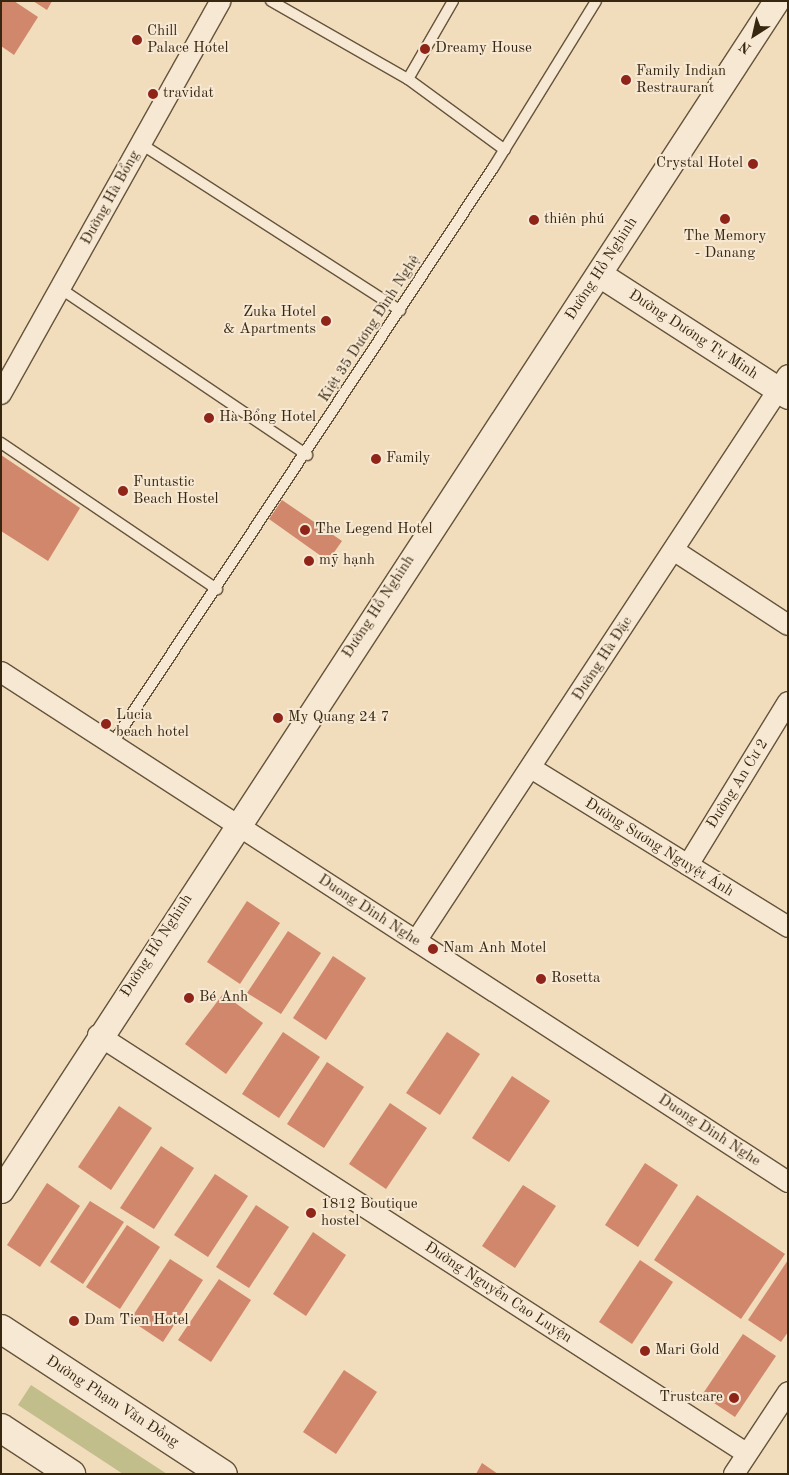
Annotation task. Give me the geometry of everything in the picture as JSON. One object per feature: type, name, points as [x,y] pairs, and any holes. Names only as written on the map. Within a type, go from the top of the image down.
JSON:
[{"type":"main road","name":"Đường Phạm Văn Đồng","points":[[1,1329],[223,1474]]},
{"type":"main road","points":[[1,1428],[72,1474]]},
{"type":"street","name":"Đường Hà Bổng","points":[[1,394],[221,1]]},
{"type":"street","name":"Đường Hồ Nghinh","points":[[1,1190],[98,1035],[599,274],[776,1]]},
{"type":"street","name":"Đường Dương Tự Minh","points":[[599,274],[784,387]]},
{"type":"street","name":"Đường Hà Đặc","points":[[416,941],[784,387]]},
{"type":"street","points":[[675,551],[788,625]]},
{"type":"street","name":"Duong Dinh Nghe","points":[[1,672],[788,1182]]},
{"type":"street","name":"Đường An Cư 2","points":[[688,865],[788,702]]},
{"type":"street","name":"Đường Sương Nguyệt Ánh","points":[[531,768],[788,927]]},
{"type":"street","name":"Đường Nguyễn Cao Luyện","points":[[98,1035],[746,1453]]},
{"type":"street","points":[[734,1474],[746,1453],[788,1392]]},
{"type":"lane","points":[[271,1],[408,79],[505,150]]},
{"type":"lane","points":[[408,79],[453,1]]},
{"type":"lane","name":"Kiệt 35 Dương Đình Nghệ","points":[[112,744],[217,589],[505,150],[596,1]]},
{"type":"lane","points":[[141,144],[400,310]]},
{"type":"lane","points":[[61,289],[306,454]]},
{"type":"lane","points":[[1,443],[217,589]]},
{"type":"shaded area","points":[[31,1385],[167,1474],[123,1474],[18,1405]]},
{"type":"building","points":[[1,1],[14,1],[38,17],[14,55],[1,46]]},
{"type":"building","points":[[33,1],[52,1],[47,10]]},
{"type":"building","points":[[1,455],[80,508],[48,561],[1,531]]},
{"type":"building","name":"The Legend Hotel","points":[[282,500],[342,541],[328,561],[269,519]]},
{"type":"building","points":[[247,901],[280,923],[240,984],[207,962]]},
{"type":"building","points":[[288,931],[321,953],[281,1014],[247,993]]},
{"type":"building","points":[[333,956],[366,978],[326,1040],[293,1018]]},
{"type":"building","points":[[223,994],[263,1023],[226,1074],[185,1044]]},
{"type":"building","points":[[283,1032],[320,1057],[279,1118],[242,1094]]},
{"type":"building","points":[[447,1032],[480,1054],[440,1115],[406,1093]]},
{"type":"building","points":[[327,1062],[364,1087],[324,1148],[287,1124]]},
{"type":"building","points":[[512,1076],[550,1101],[509,1162],[472,1138]]},
{"type":"building","points":[[390,1103],[427,1128],[386,1189],[349,1164]]},
{"type":"building","points":[[119,1106],[152,1128],[111,1190],[78,1167]]},
{"type":"building","points":[[161,1146],[194,1168],[154,1229],[120,1208]]},
{"type":"building","points":[[645,1163],[678,1185],[638,1247],[605,1225]]},
{"type":"building","points":[[215,1174],[248,1196],[208,1257],[174,1235]]},
{"type":"building","points":[[47,1183],[80,1206],[40,1267],[7,1245]]},
{"type":"building","points":[[523,1185],[556,1206],[515,1268],[482,1246]]},
{"type":"building","points":[[697,1195],[785,1254],[741,1319],[654,1260]]},
{"type":"building","points":[[90,1201],[124,1222],[83,1284],[50,1262]]},
{"type":"building","points":[[256,1205],[289,1227],[249,1288],[216,1267]]},
{"type":"building","points":[[127,1225],[160,1247],[120,1309],[86,1287]]},
{"type":"building","points":[[313,1232],[346,1255],[306,1316],[273,1294]]},
{"type":"building","points":[[170,1259],[203,1280],[163,1342],[130,1320]]},
{"type":"building","points":[[640,1260],[673,1282],[632,1344],[599,1322]]},
{"type":"building","points":[[788,1260],[788,1332],[781,1342],[748,1320]]},
{"type":"building","points":[[219,1279],[251,1300],[211,1362],[178,1340]]},
{"type":"building","points":[[743,1334],[776,1356],[735,1417],[702,1395]]},
{"type":"building","points":[[344,1370],[377,1392],[336,1454],[303,1432]]},
{"type":"building","points":[[482,1463],[498,1474],[476,1474]]},
{"type":"place","name":"Chill Palace Hotel","points":[[137,40]]},
{"type":"place","name":"Dreamy House","points":[[425,49]]},
{"type":"place","name":"Family Indian Restraurant","points":[[626,80]]},
{"type":"place","name":"travidat","points":[[153,94]]},
{"type":"place","name":"Crystal Hotel","points":[[753,164]]},
{"type":"place","name":"The Memory - Danang","points":[[725,219]]},
{"type":"place","name":"thiên phú","points":[[534,220]]},
{"type":"place","name":"Zuka Hotel & Apartments","points":[[326,321]]},
{"type":"place","name":"Hà Bổng Hotel","points":[[209,418]]},
{"type":"place","name":"Family","points":[[376,459]]},
{"type":"place","name":"Funtastic Beach Hostel","points":[[123,491]]},
{"type":"place","name":"The Legend Hotel","points":[[305,530]]},
{"type":"place","name":"mỹ hạnh","points":[[309,561]]},
{"type":"place","name":"My Quang 24 7","points":[[278,718]]},
{"type":"place","name":"Lucia beach hotel","points":[[106,724]]},
{"type":"place","name":"Nam Anh Motel","points":[[433,949]]},
{"type":"place","name":"Rosetta","points":[[541,979]]},
{"type":"place","name":"Bé Anh","points":[[189,998]]},
{"type":"place","name":"1812 Boutique hostel","points":[[311,1213]]},
{"type":"place","name":"Dam Tien Hotel","points":[[74,1321]]},
{"type":"place","name":"Mari Gold","points":[[645,1351]]},
{"type":"place","name":"Trustcare","points":[[734,1398]]}]
